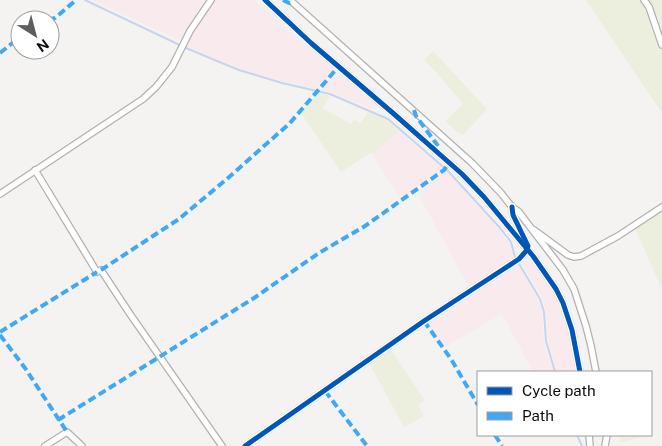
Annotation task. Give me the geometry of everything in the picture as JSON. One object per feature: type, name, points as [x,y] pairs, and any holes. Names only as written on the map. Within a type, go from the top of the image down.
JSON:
[{"type":"street","points":[[0,194],[143,99],[156,87],[172,68],[190,31],[210,0]]},
{"type":"street","points":[[264,0],[462,174],[484,197],[533,256],[556,289],[572,330],[580,371]]},
{"type":"street","points":[[290,0],[472,163],[512,207],[518,211],[563,270],[574,289],[592,346],[596,371]]},
{"type":"street","points":[[644,0],[649,7],[662,45]]},
{"type":"street","points":[[35,170],[97,272],[101,270],[222,446]]},
{"type":"street","points":[[245,446],[424,321],[517,260],[527,250],[528,246],[513,215],[512,207]]},
{"type":"street","points":[[530,228],[568,255],[574,257],[581,256],[618,236],[662,207]]},
{"type":"street","points":[[45,446],[67,432],[82,446]]},
{"type":"shaded area","points":[[91,0],[205,0],[181,41]]},
{"type":"shaded area","points":[[214,0],[254,0],[325,61],[327,59],[335,67],[317,89],[283,82],[240,69],[186,46]]},
{"type":"shaded area","points":[[340,71],[382,107],[383,110],[374,106],[375,110],[321,90]]},
{"type":"shaded area","points":[[399,131],[442,168],[401,199],[372,154]]},
{"type":"shaded area","points":[[446,171],[511,243],[512,248],[514,259],[469,288],[417,192]]},
{"type":"shaded area","points":[[526,257],[531,258],[554,291],[569,327],[578,371],[556,371],[549,348],[546,313],[541,295],[520,261]]},
{"type":"shaded area","points":[[517,263],[537,297],[542,310],[544,342],[553,371],[532,371],[502,314],[445,347],[427,322]]},
{"type":"green space","points":[[586,0],[662,0],[662,113]]},
{"type":"green space","points":[[433,51],[487,109],[463,135],[445,121],[463,104],[424,60]]},
{"type":"green space","points":[[319,93],[330,96],[322,108],[351,124],[354,120],[361,123],[368,112],[388,121],[399,131],[372,154],[370,153],[341,172],[301,113]]},
{"type":"green space","points":[[662,210],[662,289],[635,228]]},
{"type":"green space","points":[[390,348],[425,401],[418,405],[424,416],[404,427],[369,363]]},
{"type":"green space","points":[[619,436],[639,436],[640,438],[620,442]]},
{"type":"waterway","points":[[85,0],[186,48],[239,70],[282,83],[330,94],[388,119],[448,171],[511,242],[515,257],[540,299],[544,312],[546,341],[555,371]]},
{"type":"waterway","points":[[577,436],[582,446]]},
{"type":"marked path","points":[[60,14],[76,0]]},
{"type":"marked path","points":[[283,0],[289,3],[292,2]]},
{"type":"marked path","points":[[0,53],[10,45]]},
{"type":"marked path","points":[[101,270],[179,219],[228,178],[290,123],[339,66]]},
{"type":"marked path","points":[[414,110],[416,116],[438,146]]},
{"type":"marked path","points":[[58,420],[254,298],[319,253],[365,226],[444,170],[449,163],[448,160]]},
{"type":"marked path","points":[[0,332],[97,272]]},
{"type":"marked path","points":[[424,321],[451,359],[477,403]]},
{"type":"marked path","points":[[0,335],[25,368],[67,432]]},
{"type":"marked path","points":[[325,391],[367,446]]},
{"type":"marked path","points":[[496,436],[502,446]]},
{"type":"cycle path","points":[[265,0],[311,43],[462,174],[484,197],[533,256],[556,289],[572,330],[580,371]]},
{"type":"cycle path","points":[[245,446],[424,321],[519,259],[528,246],[513,215],[512,207]]}]
